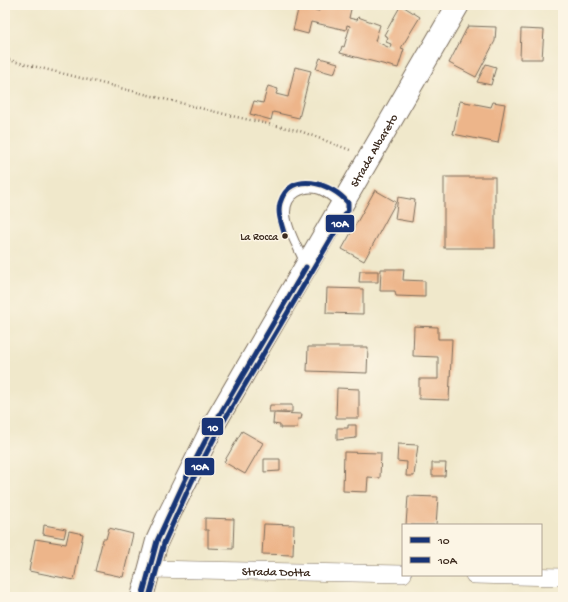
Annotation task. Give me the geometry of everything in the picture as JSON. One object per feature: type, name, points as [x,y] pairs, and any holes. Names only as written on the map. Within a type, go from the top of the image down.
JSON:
[{"type":"street","name":"Strada Albareto","points":[[142,597],[157,541],[186,478],[213,426],[371,158],[458,5]]},
{"type":"street","name":"Strada Dotta","points":[[149,568],[402,574]]},
{"type":"street","points":[[518,576],[563,577]]},
{"type":"lane","points":[[306,267],[287,222],[286,211],[293,194],[301,190],[310,189],[328,194],[342,206]]},
{"type":"path","points":[[5,59],[232,116],[300,131],[371,158]]},
{"type":"building","points":[[321,5],[352,5],[349,18],[357,20],[358,17],[380,25],[375,41],[390,48],[391,44],[386,42],[388,37],[384,35],[401,5],[420,17],[401,48],[404,49],[398,68],[340,53],[342,46],[344,47],[350,26],[347,25],[346,30],[311,22],[308,34],[293,30],[299,6],[319,11]]},
{"type":"building","points":[[468,26],[496,27],[495,41],[476,77],[449,63]]},
{"type":"building","points":[[521,29],[544,30],[542,59],[520,59]]},
{"type":"building","points":[[320,58],[338,63],[334,74],[316,69]]},
{"type":"building","points":[[486,64],[496,67],[491,85],[477,82]]},
{"type":"building","points":[[295,67],[311,71],[299,118],[273,112],[271,120],[250,114],[254,101],[263,103],[268,86],[278,89],[276,94],[288,97]]},
{"type":"building","points":[[460,101],[491,107],[493,102],[505,104],[498,143],[453,134]]},
{"type":"building","points":[[444,177],[495,177],[495,248],[444,248]]},
{"type":"building","points":[[375,190],[396,202],[364,261],[342,249]]},
{"type":"building","points":[[398,197],[415,200],[412,222],[395,219]]},
{"type":"building","points":[[381,269],[404,269],[403,280],[425,281],[425,297],[396,296],[395,291],[380,291]]},
{"type":"building","points":[[360,271],[378,271],[378,282],[359,282]]},
{"type":"building","points":[[327,288],[363,289],[363,314],[326,313]]},
{"type":"building","points":[[414,326],[438,327],[438,339],[452,339],[449,400],[419,399],[419,379],[438,379],[438,357],[413,356]]},
{"type":"building","points":[[308,347],[368,347],[367,373],[307,371]]},
{"type":"building","points":[[337,388],[359,389],[359,418],[336,418]]},
{"type":"building","points":[[270,405],[292,405],[292,412],[269,412]]},
{"type":"building","points":[[274,413],[302,414],[301,419],[298,419],[297,428],[280,428],[280,425],[273,424]]},
{"type":"building","points":[[348,425],[356,425],[356,438],[337,440],[337,428],[348,428]]},
{"type":"building","points":[[242,431],[263,443],[245,474],[224,462]]},
{"type":"building","points":[[398,444],[418,445],[414,476],[406,476],[407,462],[397,461]]},
{"type":"building","points":[[344,452],[381,453],[380,478],[368,477],[367,492],[343,491]]},
{"type":"building","points":[[264,459],[280,459],[280,471],[264,472]]},
{"type":"building","points":[[432,463],[446,463],[445,476],[432,476]]},
{"type":"building","points":[[408,496],[438,497],[436,524],[406,524]]},
{"type":"building","points":[[205,518],[234,519],[233,549],[208,548],[208,530],[205,530]]},
{"type":"building","points":[[264,524],[294,525],[293,555],[262,554]]},
{"type":"building","points":[[44,525],[66,529],[64,538],[43,534]]},
{"type":"building","points":[[109,528],[133,534],[123,577],[95,571],[103,539],[106,539]]},
{"type":"building","points":[[69,531],[83,534],[74,580],[29,571],[35,539],[66,544]]},
{"type":"transit line","name":"10A","points":[[149,597],[164,543],[192,481],[219,429],[348,210],[348,203],[341,196],[322,185],[302,183],[293,186],[285,192],[279,207],[280,220],[285,236]]},
{"type":"transit line","name":"10","points":[[142,597],[157,541],[186,478],[213,426],[306,267]]},
{"type":"place","name":"La Rocca","points":[[285,236]]}]
